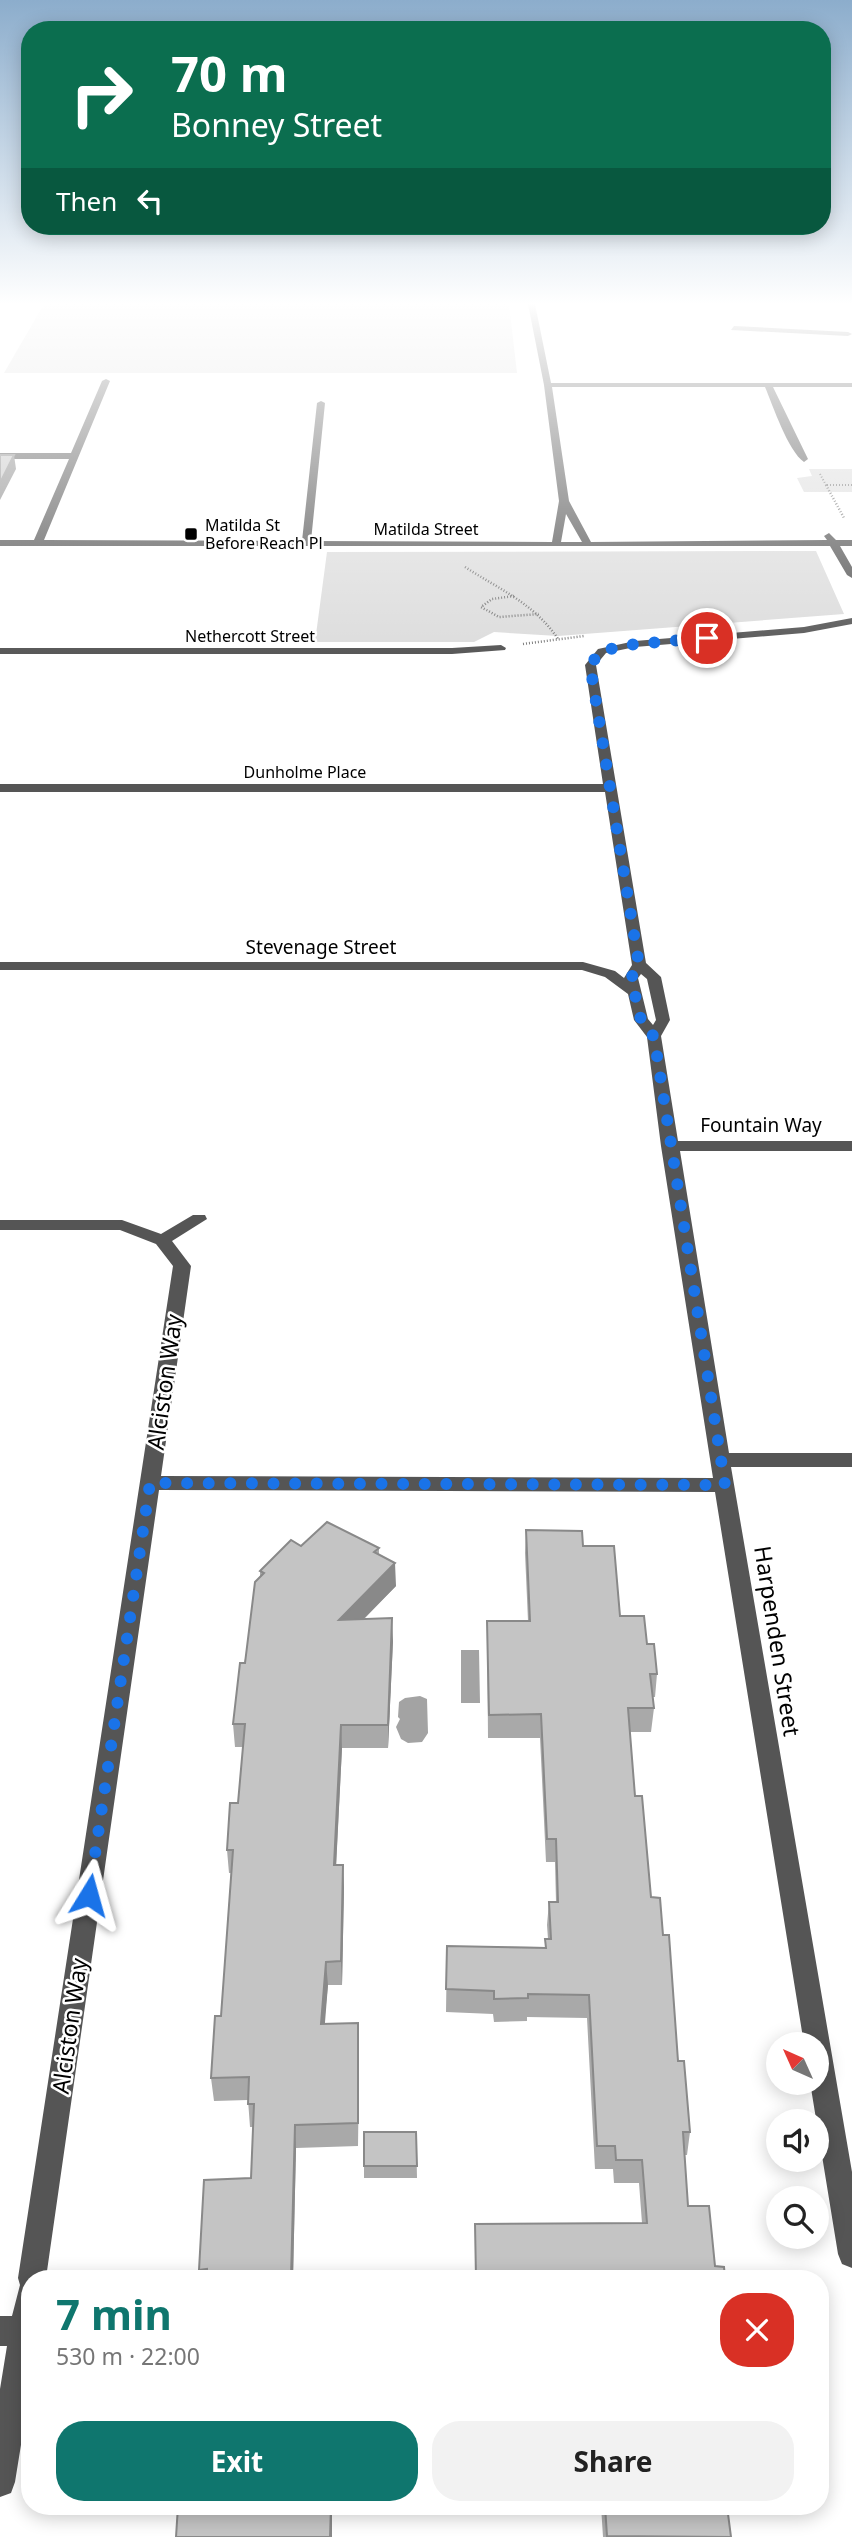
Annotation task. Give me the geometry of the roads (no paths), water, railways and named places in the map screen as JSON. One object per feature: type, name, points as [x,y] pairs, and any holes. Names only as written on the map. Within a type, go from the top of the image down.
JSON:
[{"type":"street","points":[[39,540],[88,422]]},
{"type":"street","points":[[306,541],[319,422]]},
{"type":"street","points":[[553,422],[564,500],[556,542]]},
{"type":"street","points":[[784,422],[804,459]]},
{"type":"street","points":[[0,456],[73,456]]},
{"type":"street","points":[[564,500],[587,542]]},
{"type":"street","name":"Matilda Street","points":[[0,537],[39,540],[556,542],[852,539]]},
{"type":"street","name":"Matilda Street","points":[[0,544],[39,540]]},
{"type":"street","points":[[830,540],[852,575]]},
{"type":"street","name":"Harpenden Street","points":[[852,621],[831,627],[635,644],[601,651],[590,665],[639,965],[631,978],[641,1020],[654,1037],[720,1460],[852,2254]]},
{"type":"street","name":"Nethercott Street","points":[[0,651],[452,651],[500,648]]},
{"type":"street","name":"Dunholme Place","points":[[0,788],[610,788]]},
{"type":"street","name":"Harpenden Street","points":[[639,965],[654,977],[663,1020],[654,1037]]},
{"type":"street","name":"Stevenage Street","points":[[0,966],[583,966],[610,974],[635,993]]},
{"type":"street","name":"Fountain Way","points":[[669,1146],[852,1146]]},
{"type":"street","points":[[0,1225],[122,1225],[162,1240],[199,1219]]},
{"type":"street","name":"Alciston Way","points":[[33,2270],[182,1266],[162,1240]]},
{"type":"street","points":[[720,1460],[852,1460]]},
{"type":"street","points":[[150,1483],[725,1485]]},
{"type":"street","points":[[0,2483],[12,2331],[21,2313]]},
{"type":"place","name":"Matilda St Before Reach Pl","points":[[191,534]]}]
